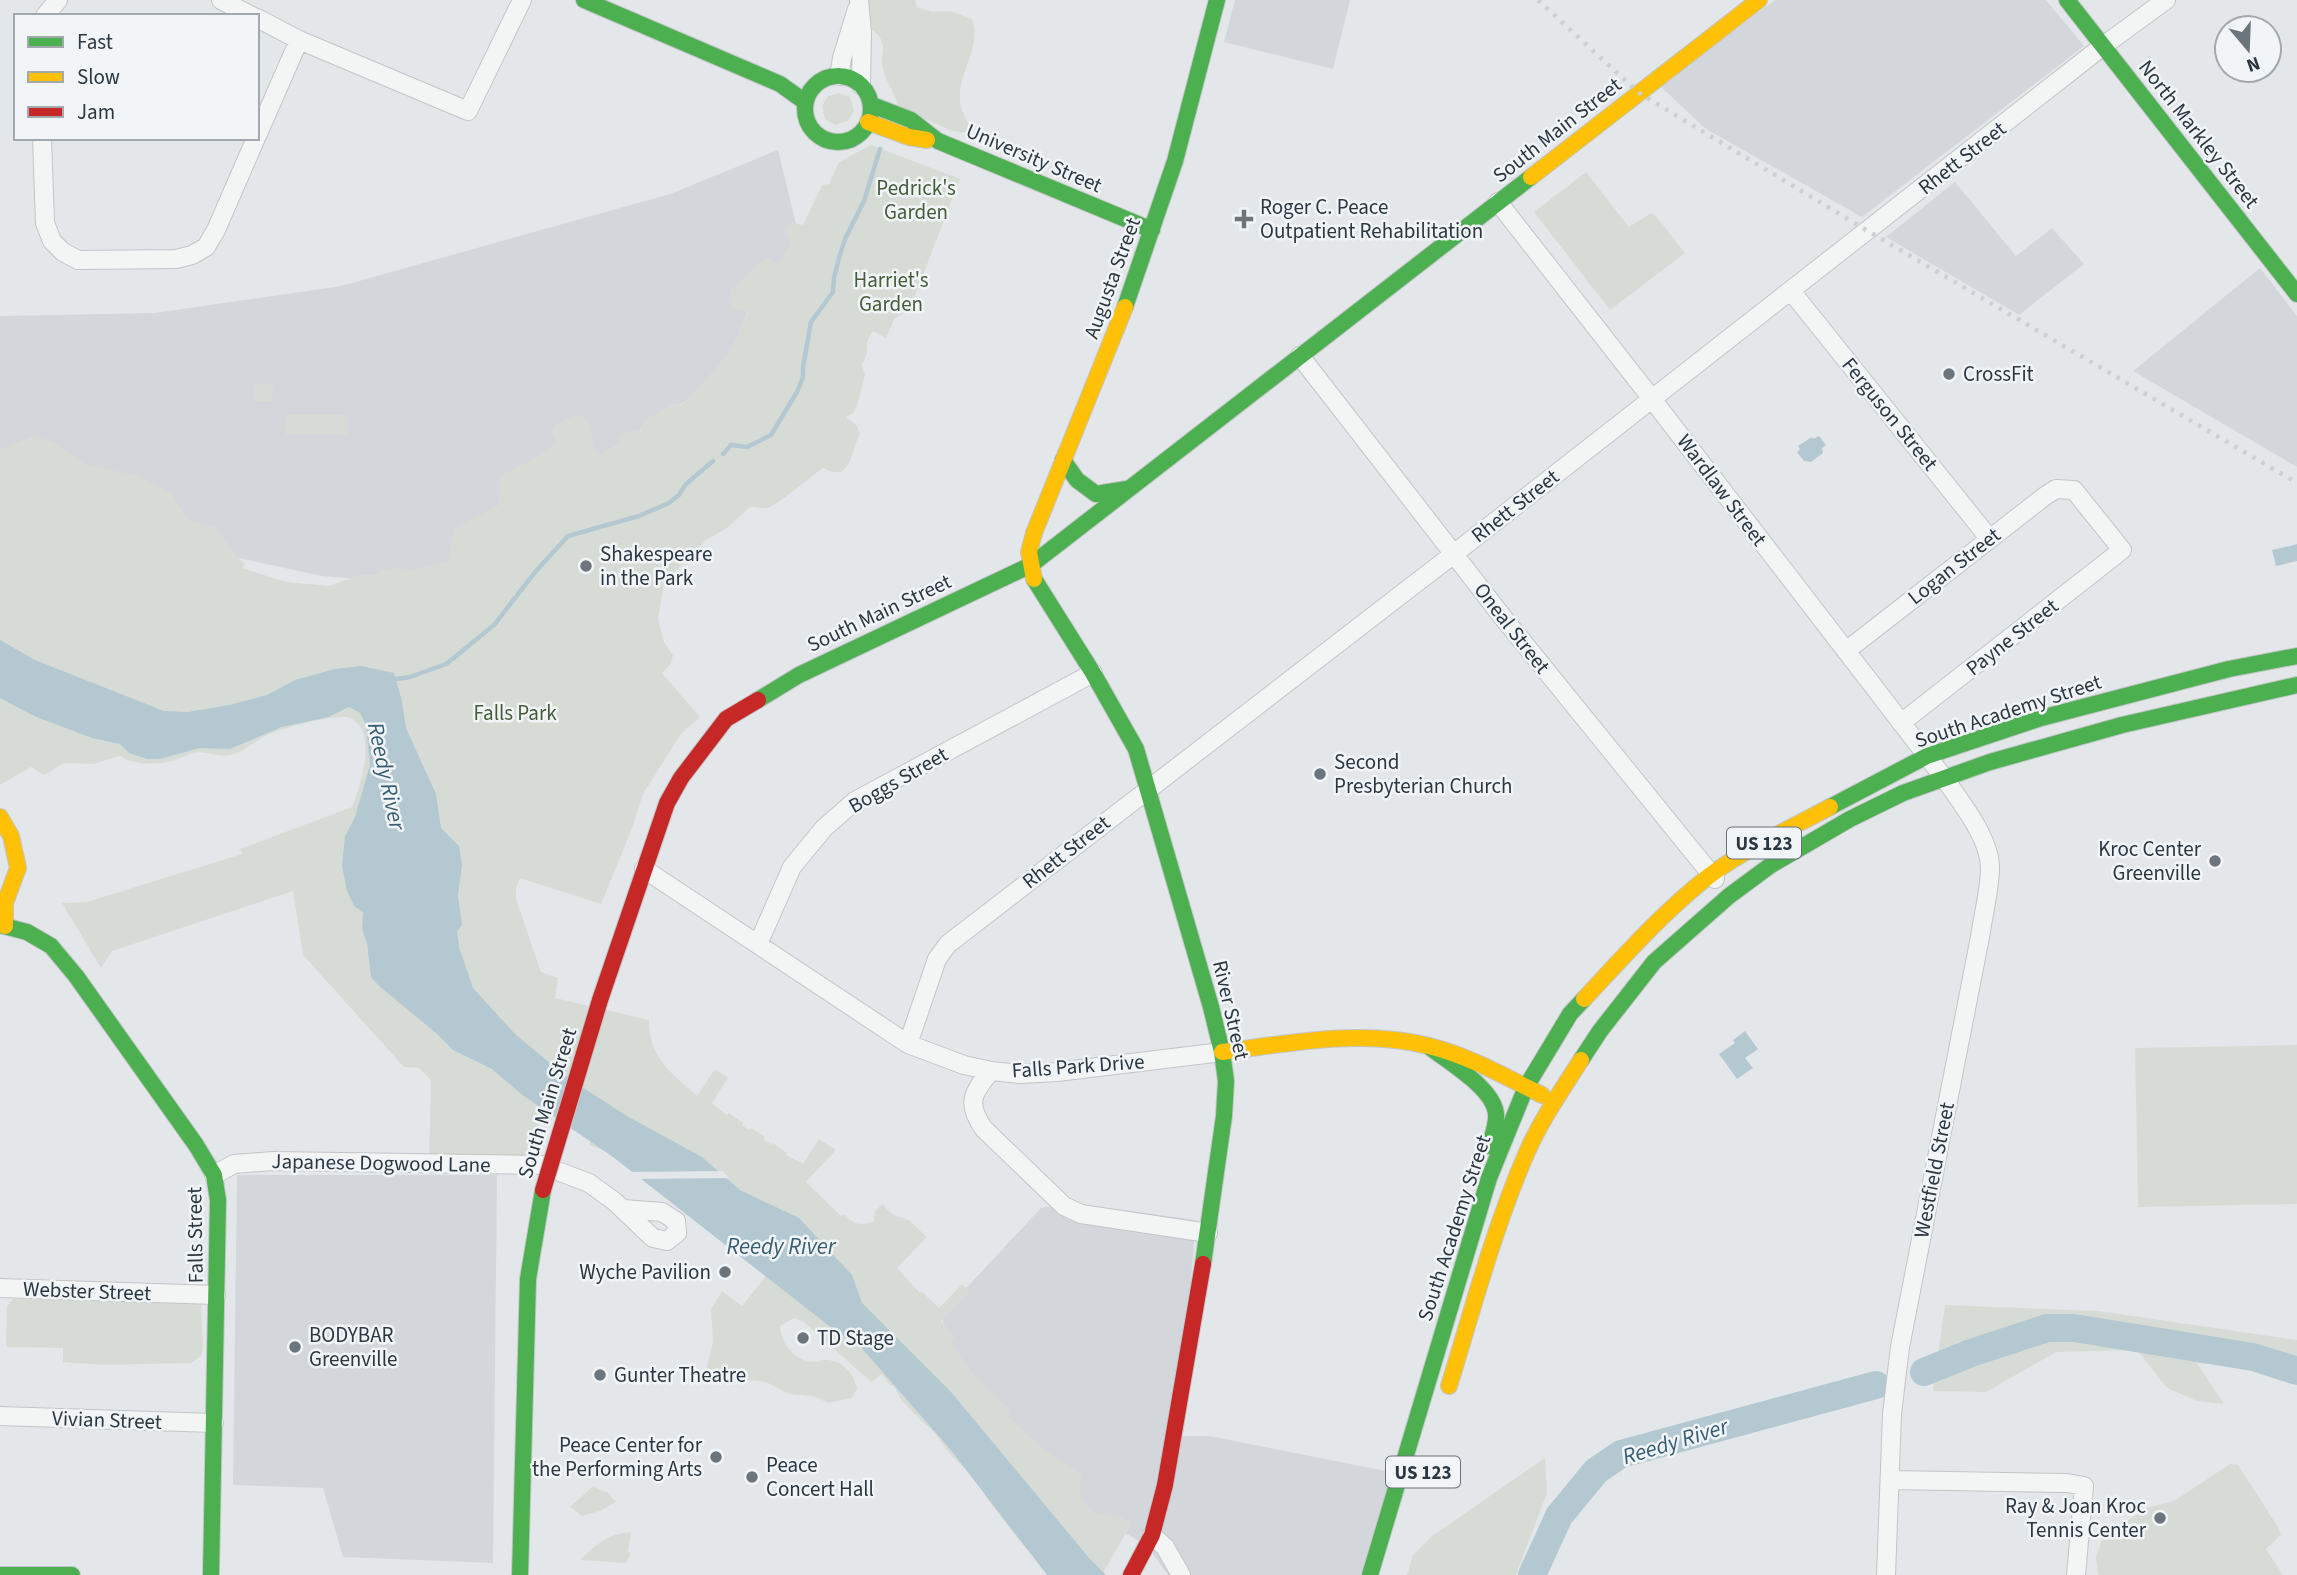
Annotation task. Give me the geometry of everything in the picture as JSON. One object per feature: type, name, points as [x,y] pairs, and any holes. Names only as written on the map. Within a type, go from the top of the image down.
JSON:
[{"type":"main road","points":[[584,0],[780,84],[805,102]]},
{"type":"main road","name":"Augusta Street","points":[[1031,565],[1029,552],[1034,533],[1118,327],[1152,230],[1187,120],[1217,0]]},
{"type":"main road","name":"South Main Street","points":[[520,1575],[528,1279],[543,1191],[600,1000],[667,803],[681,778],[726,719],[799,675],[1031,565],[1759,0]]},
{"type":"main road","name":"North Markley Street","points":[[2067,0],[2297,294]]},
{"type":"main road","points":[[780,84],[819,81],[839,75],[851,78],[861,85],[872,105],[868,122],[861,132],[851,139],[839,142],[824,140],[808,126],[805,102],[811,88],[819,81]]},
{"type":"main road","name":"University Street","points":[[872,105],[911,120],[938,141]]},
{"type":"main road","name":"University Street","points":[[868,122],[909,137],[938,141],[1152,230]]},
{"type":"main road","points":[[1063,460],[1077,480],[1096,494],[1130,489]]},
{"type":"main road","name":"River Street","points":[[1031,565],[1035,582],[1093,673],[1136,750],[1222,1052],[1226,1082],[1208,1233],[1166,1485],[1152,1535],[1131,1575]]},
{"type":"main road","name":"South Academy Street","points":[[1370,1575],[1489,1178],[1526,1087],[1570,1014],[1656,922],[1711,875],[1779,834],[1927,756],[2041,718],[2229,669],[2297,656]]},
{"type":"main road","name":"South Academy Street","points":[[1443,1407],[1503,1215],[1528,1150],[1555,1101],[1600,1031],[1645,972],[1729,896],[1771,865],[1850,819],[1903,793],[1990,762],[2122,725],[2297,685]]},
{"type":"main road","points":[[0,817],[11,836],[18,868],[5,903],[3,926]]},
{"type":"main road","name":"Falls Street","points":[[3,926],[27,932],[51,946],[85,989],[196,1145],[214,1175],[218,1200],[211,1575]]},
{"type":"main road","name":"Falls Park Drive","points":[[1222,1052],[1345,1040],[1428,1046],[1469,1059],[1555,1101]]},
{"type":"main road","points":[[1428,1046],[1492,1099],[1496,1120],[1490,1146],[1489,1178]]},
{"type":"main road","points":[[0,1575],[72,1575]]},
{"type":"street","points":[[221,0],[248,14]]},
{"type":"street","points":[[259,19],[299,40],[468,111],[522,0]]},
{"type":"street","name":"Rhett Street","points":[[908,1044],[937,959],[948,944],[1455,553],[2103,46],[2166,0]]},
{"type":"street","points":[[839,75],[859,3]]},
{"type":"street","points":[[859,3],[862,32],[861,85]]},
{"type":"street","points":[[259,132],[299,40]]},
{"type":"street","points":[[42,140],[45,223],[52,241],[63,252],[78,260],[176,259],[192,255],[206,247],[256,140]]},
{"type":"street","name":"Wardlaw Street","points":[[1498,202],[1944,778]]},
{"type":"street","name":"Ferguson Street","points":[[1791,291],[1989,538]]},
{"type":"street","name":"Oneal Street","points":[[1300,356],[1455,553],[1504,620],[1729,896]]},
{"type":"street","name":"Logan Street","points":[[1846,651],[1989,538],[2056,489],[2074,490],[2081,496],[2122,550]]},
{"type":"street","name":"Payne Street","points":[[1901,723],[2122,550]]},
{"type":"street","name":"Boggs Street","points":[[758,944],[792,867],[824,828],[855,801],[1093,673]]},
{"type":"street","name":"Westfield Street","points":[[1886,1575],[1892,1414],[1902,1337],[1991,869],[1976,827],[1944,778]]},
{"type":"street","name":"Falls Park Drive","points":[[644,869],[908,1044],[942,1058],[991,1071],[1020,1074],[1222,1052]]},
{"type":"street","points":[[991,1071],[978,1086],[974,1097],[975,1116],[984,1129],[1072,1211],[1208,1233]]},
{"type":"street","name":"Japanese Dogwood Lane","points":[[214,1175],[234,1164],[272,1161],[542,1165],[589,1184],[623,1209]]},
{"type":"street","name":"Webster Street","points":[[0,1289],[216,1295]]},
{"type":"street","name":"Vivian Street","points":[[0,1416],[214,1423]]},
{"type":"street","points":[[1891,1480],[2067,1483],[2084,1486],[2076,1575]]},
{"type":"street","points":[[1152,1535],[1165,1547],[1181,1575]]},
{"type":"shaded area","points":[[1235,0],[1350,0],[1333,69],[1224,42]]},
{"type":"shaded area","points":[[1775,0],[2046,0],[2084,46],[1862,217],[1706,129],[1660,86]]},
{"type":"shaded area","points":[[778,150],[799,236],[749,309],[729,355],[687,400],[602,455],[519,516],[488,551],[394,582],[321,576],[107,529],[0,469],[0,316],[155,313],[341,286],[670,194]]},
{"type":"shaded area","points":[[1955,182],[2016,256],[2052,228],[2084,264],[2019,315],[1886,237]]},
{"type":"shaded area","points":[[2260,268],[2297,316],[2297,467],[2133,371]]},
{"type":"shaded area","points":[[237,1175],[497,1175],[493,1563],[343,1557],[323,1488],[233,1485]]},
{"type":"shaded area","points":[[1071,1203],[1196,1220],[1181,1398],[1172,1436],[1209,1436],[1406,1475],[1376,1575],[1168,1575],[1147,1546],[1094,1514],[955,1361],[941,1315],[1041,1208]]},
{"type":"green space","points":[[864,0],[915,0],[917,7],[932,12],[950,11],[972,19],[974,40],[960,89],[961,106],[969,126],[966,133],[952,131],[898,107],[883,70],[882,42],[867,26]]},
{"type":"green space","points":[[839,93],[850,97],[854,111],[849,120],[835,125],[825,119],[822,106],[828,96]]},
{"type":"green space","name":"Falls Park","points":[[871,145],[960,179],[909,311],[895,318],[886,338],[873,331],[867,342],[867,353],[862,365],[865,375],[857,406],[853,413],[846,417],[857,426],[860,434],[851,459],[841,472],[823,468],[771,507],[750,507],[727,528],[706,540],[664,583],[658,619],[664,642],[673,655],[671,664],[662,673],[700,717],[681,734],[643,794],[601,904],[520,878],[516,899],[541,972],[558,978],[555,998],[649,1020],[657,1055],[670,1072],[697,1096],[715,1069],[728,1078],[712,1103],[743,1123],[749,1130],[751,1128],[765,1137],[764,1140],[772,1145],[773,1143],[787,1153],[786,1155],[803,1164],[819,1139],[836,1150],[806,1182],[841,1216],[844,1214],[858,1224],[869,1223],[874,1221],[875,1212],[882,1204],[893,1215],[909,1220],[927,1237],[897,1268],[920,1293],[939,1308],[962,1284],[970,1291],[941,1321],[955,1337],[951,1341],[964,1362],[1010,1410],[1007,1415],[1024,1432],[1051,1455],[1082,1473],[1079,1485],[1081,1497],[1088,1507],[1131,1524],[1102,1575],[1050,1575],[988,1500],[978,1481],[910,1410],[894,1386],[890,1385],[882,1374],[871,1382],[804,1322],[794,1318],[780,1326],[787,1346],[802,1359],[833,1361],[843,1366],[850,1373],[857,1388],[852,1398],[828,1403],[813,1396],[789,1394],[766,1382],[743,1380],[720,1384],[706,1370],[713,1342],[711,1309],[722,1291],[742,1306],[766,1276],[609,1152],[589,1145],[591,1138],[545,1102],[529,1158],[429,1161],[431,1080],[419,1068],[404,1067],[303,955],[293,891],[112,951],[101,968],[62,903],[87,902],[242,854],[240,849],[352,807],[365,760],[364,734],[359,724],[343,717],[323,719],[267,735],[243,750],[228,755],[197,752],[152,764],[138,763],[120,756],[93,764],[64,763],[44,775],[31,767],[0,785],[0,450],[34,436],[54,443],[84,464],[138,476],[171,493],[187,519],[216,528],[238,558],[246,564],[242,568],[286,582],[329,586],[360,575],[375,575],[382,570],[414,570],[448,562],[454,529],[499,505],[500,476],[533,459],[557,442],[552,432],[557,423],[577,415],[589,420],[594,452],[602,455],[621,443],[617,438],[629,431],[641,431],[642,422],[674,403],[679,406],[687,400],[728,355],[749,311],[732,309],[731,290],[769,258],[778,264],[791,243],[784,231],[792,222],[803,225],[822,185],[829,184],[839,162]]},
{"type":"green space","points":[[1586,172],[1629,227],[1651,213],[1685,253],[1610,310],[1534,212]]},
{"type":"green space","points":[[254,384],[273,385],[272,401],[254,401]]},
{"type":"green space","points":[[286,415],[348,415],[347,435],[285,434]]},
{"type":"green space","points":[[2297,1045],[2297,1204],[2138,1207],[2135,1048]]},
{"type":"green space","points":[[13,1299],[201,1301],[201,1356],[191,1363],[103,1365],[63,1362],[63,1348],[6,1347],[7,1306]]},
{"type":"green space","points":[[1945,1305],[2099,1311],[2297,1340],[2297,1376],[2272,1369],[2197,1363],[2224,1404],[2197,1401],[2167,1388],[2137,1350],[2056,1352],[1986,1392],[1933,1391]]},
{"type":"green space","points":[[1545,1458],[1547,1493],[1516,1575],[1407,1575],[1413,1555],[1432,1536]]},
{"type":"green space","name":"Ray & Joan Kroc Tennis Center","points":[[2230,1464],[2238,1465],[2278,1527],[2281,1535],[2266,1549],[2283,1575],[2098,1575],[2096,1557],[2103,1537],[2147,1508],[2174,1501]]},
{"type":"green space","points":[[593,1486],[606,1491],[616,1502],[600,1511],[582,1516],[570,1507]]},
{"type":"green space","points":[[631,1532],[628,1552],[631,1553],[626,1563],[580,1560],[596,1545]]},
{"type":"water","points":[[1819,436],[1826,445],[1822,448],[1823,453],[1811,462],[1804,461],[1797,452],[1800,449],[1798,446],[1812,437],[1813,439]]},
{"type":"water","points":[[2297,544],[2297,561],[2276,566],[2272,550]]},
{"type":"water","points":[[0,640],[35,660],[164,711],[188,712],[229,705],[267,695],[295,680],[335,669],[361,666],[394,673],[406,728],[436,794],[441,828],[459,846],[462,864],[458,896],[462,925],[457,931],[459,947],[473,988],[515,1034],[568,1078],[627,1116],[702,1157],[740,1190],[799,1218],[852,1275],[862,1303],[951,1392],[1106,1575],[1047,1575],[950,1449],[859,1345],[838,1333],[613,1157],[521,1094],[492,1069],[453,1050],[371,977],[367,943],[362,929],[363,912],[354,906],[347,891],[342,866],[345,836],[355,817],[370,765],[366,725],[360,713],[349,707],[328,717],[282,727],[230,749],[200,748],[160,759],[147,759],[129,753],[120,744],[92,738],[34,716],[0,698]]},
{"type":"water","points":[[1745,1031],[1758,1049],[1745,1058],[1753,1068],[1737,1079],[1719,1054],[1735,1043],[1733,1040]]},
{"type":"pier","points":[[723,1171],[729,1178],[636,1179],[627,1172]]},
{"type":"waterway","points":[[723,454],[731,445],[747,447],[771,435],[797,392],[803,377],[811,322],[833,292],[834,278],[845,239],[864,201],[880,149]]},
{"type":"waterway","points":[[390,680],[410,677],[446,664],[455,657],[494,625],[536,571],[568,536],[639,516],[669,503],[713,461]]},
{"type":"waterway","name":"Reedy River","points":[[1924,1372],[2047,1328],[2074,1328],[2253,1357],[2297,1371]]},
{"type":"waterway","name":"Reedy River","points":[[1532,1575],[1559,1516],[1596,1471],[1621,1454],[1876,1385]]},
{"type":"railway","points":[[1538,0],[1639,93],[2297,483]]},
{"type":"traffic: fast","points":[[584,0],[780,84],[805,102]]},
{"type":"traffic: fast","points":[[1125,307],[1175,161],[1217,0]]},
{"type":"traffic: fast","points":[[2067,0],[2297,294]]},
{"type":"traffic: fast","points":[[831,76],[845,76],[857,81],[866,90],[871,109],[869,122],[862,133],[845,142],[831,142],[819,137],[810,128],[805,116],[805,102],[810,90],[819,81],[831,76]]},
{"type":"traffic: fast","points":[[872,105],[911,120],[938,141],[1152,230]]},
{"type":"traffic: fast","points":[[758,700],[799,675],[1031,565],[1531,177]]},
{"type":"traffic: fast","points":[[1063,460],[1077,480],[1096,494],[1127,489]]},
{"type":"traffic: fast","points":[[1034,579],[1093,673],[1136,749],[1211,1007],[1226,1081],[1224,1116],[1203,1264]]},
{"type":"traffic: fast","points":[[1830,807],[1927,756],[2041,718],[2229,669],[2297,656]]},
{"type":"traffic: fast","points":[[1581,1060],[1654,962],[1729,896],[1771,865],[1850,819],[1903,793],[1990,762],[2122,725],[2297,685]]},
{"type":"traffic: fast","points":[[0,925],[27,932],[51,946],[76,976],[196,1145],[214,1175],[218,1200],[211,1575]]},
{"type":"traffic: fast","points":[[1370,1575],[1489,1178],[1526,1087],[1570,1014],[1584,999]]},
{"type":"traffic: fast","points":[[1428,1046],[1479,1085],[1493,1104],[1496,1118],[1490,1146]]},
{"type":"traffic: fast","points":[[520,1575],[528,1279],[543,1190]]},
{"type":"traffic: fast","points":[[0,1575],[72,1575]]},
{"type":"traffic: slow","points":[[1531,177],[1759,0]]},
{"type":"traffic: slow","points":[[868,122],[909,137],[927,140]]},
{"type":"traffic: slow","points":[[1034,579],[1029,552],[1034,533],[1125,307]]},
{"type":"traffic: slow","points":[[1584,999],[1660,919],[1709,876],[1753,848],[1830,807]]},
{"type":"traffic: slow","points":[[0,817],[11,836],[18,868],[5,903],[5,926]]},
{"type":"traffic: slow","points":[[1222,1052],[1326,1039],[1378,1038],[1404,1041],[1458,1055],[1542,1095]]},
{"type":"traffic: slow","points":[[1449,1386],[1515,1181],[1539,1128],[1581,1060]]},
{"type":"traffic: jam","points":[[600,1000],[667,803],[681,778],[726,719],[758,700]]},
{"type":"traffic: jam","points":[[543,1190],[600,1000]]},
{"type":"traffic: jam","points":[[1131,1575],[1152,1535],[1165,1485],[1203,1264]]},
{"type":"place","name":"Roger C. Peace Outpatient Rehabilitation","points":[[1244,219]]},
{"type":"place","name":"CrossFit","points":[[1949,374]]},
{"type":"place","name":"Shakespeare in the Park","points":[[586,566]]},
{"type":"place","name":"Second Presbyterian Church","points":[[1320,774]]},
{"type":"place","name":"Kroc Center Greenville","points":[[2215,861]]},
{"type":"place","name":"Wyche Pavilion","points":[[725,1272]]},
{"type":"place","name":"TD Stage","points":[[803,1338]]},
{"type":"place","name":"BODYBAR Greenville","points":[[295,1347]]},
{"type":"place","name":"Gunter Theatre","points":[[600,1375]]},
{"type":"place","name":"Peace Center for the Performing Arts","points":[[716,1457]]},
{"type":"place","name":"Peace Concert Hall","points":[[752,1477]]},
{"type":"place","name":"Ray & Joan Kroc Tennis Center","points":[[2160,1518]]},
{"type":"park label","name":"Pedrick's Garden","points":[[916,200]]},
{"type":"park label","name":"Harriet's Garden","points":[[891,292]]}]
